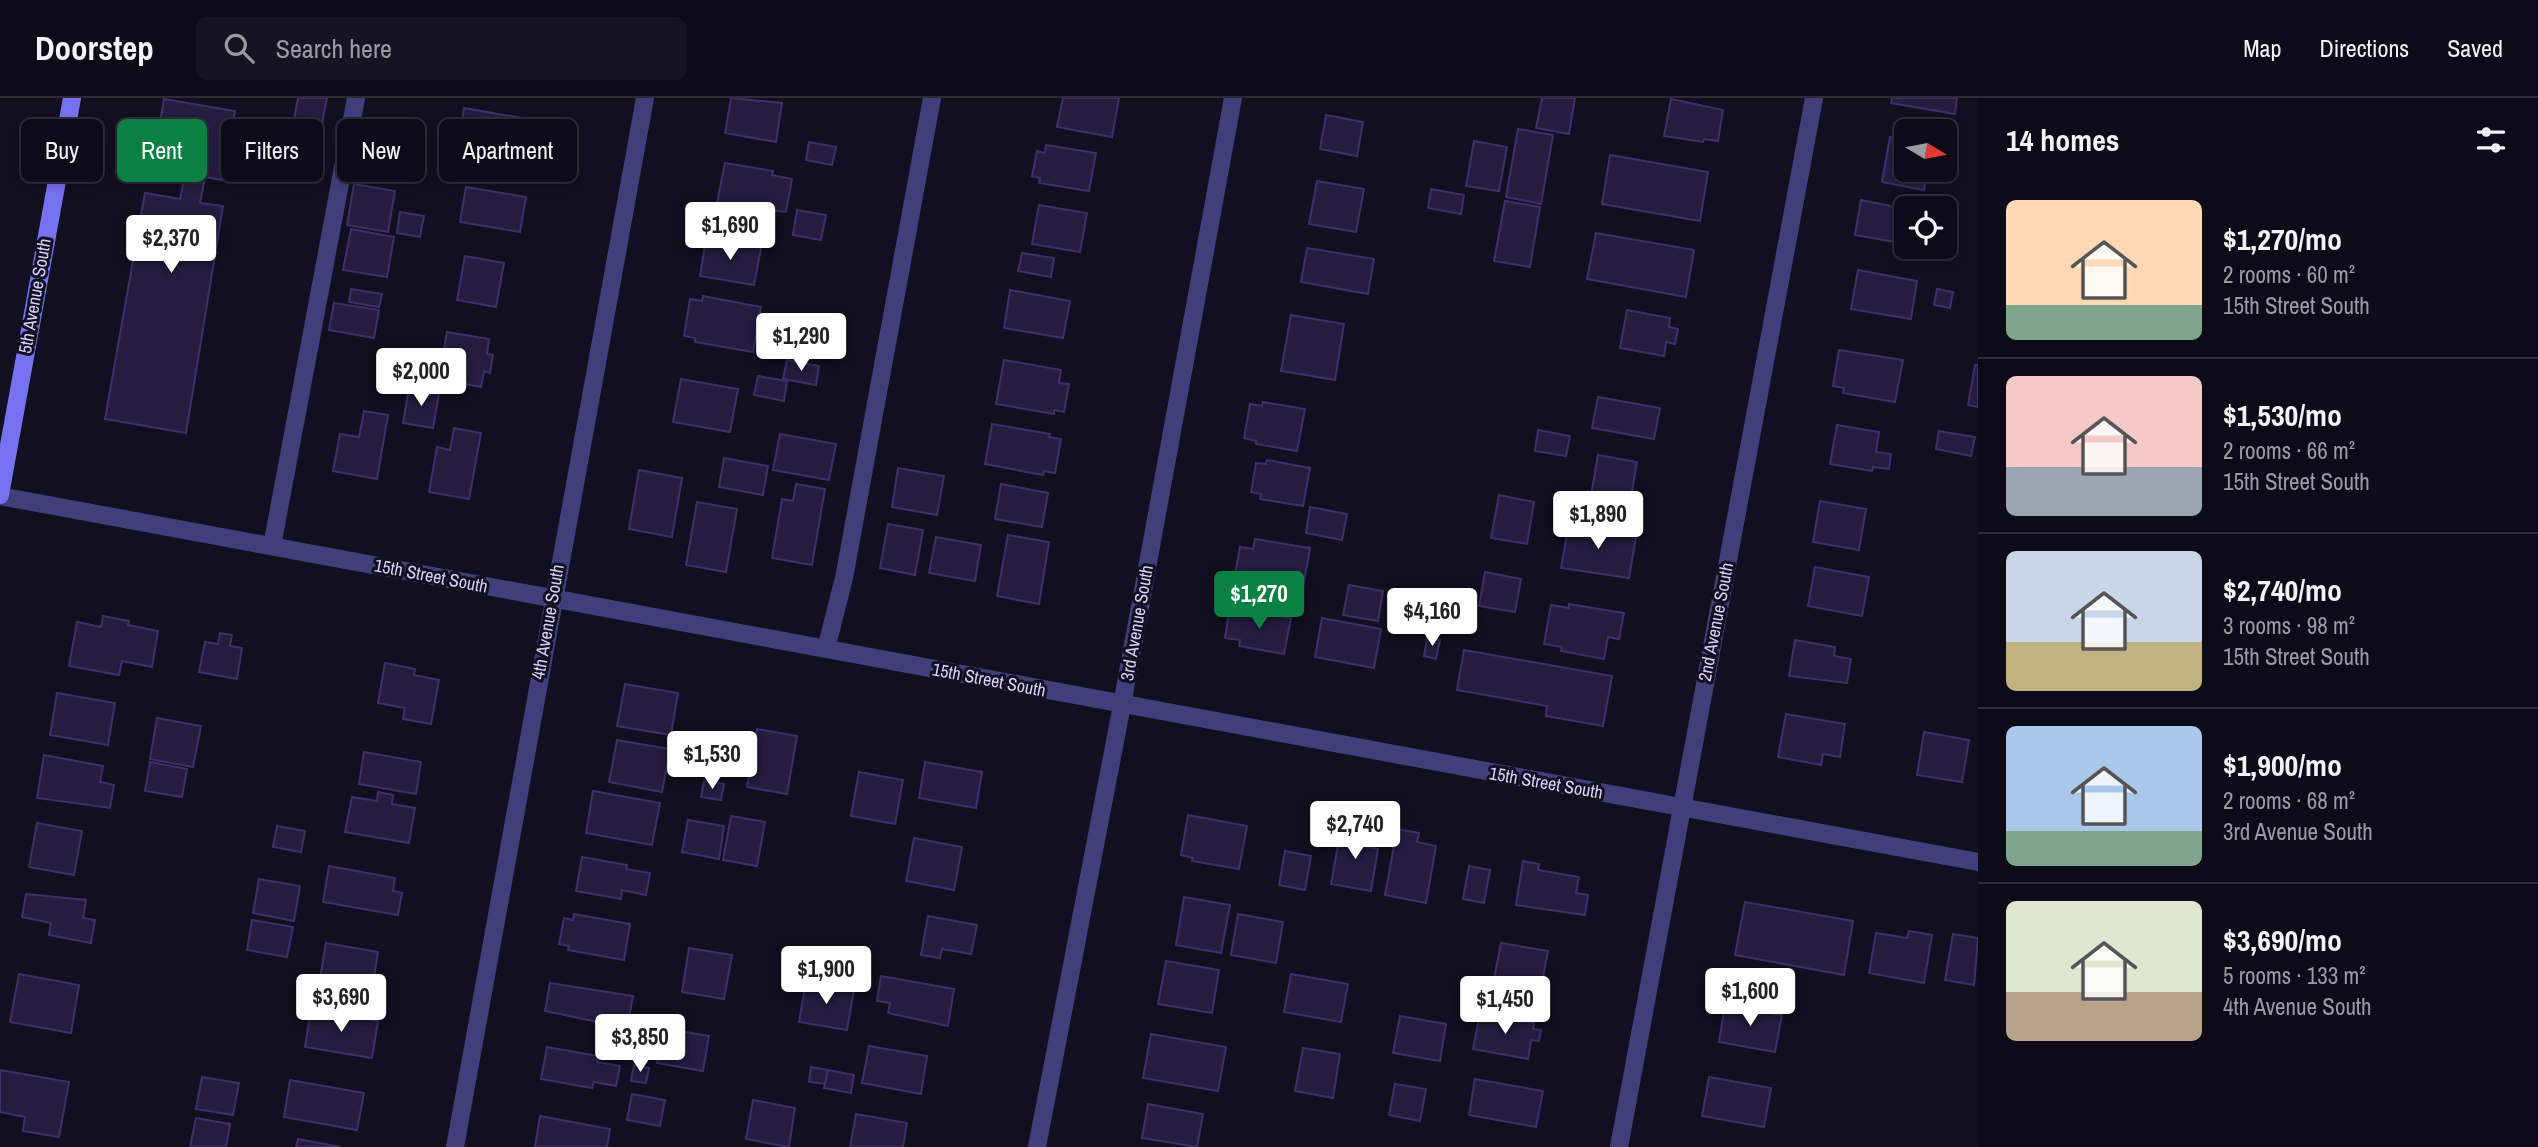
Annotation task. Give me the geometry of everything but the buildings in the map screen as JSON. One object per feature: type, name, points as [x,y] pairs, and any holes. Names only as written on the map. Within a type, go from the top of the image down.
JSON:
[{"type":"street","name":"5th Avenue South","points":[[0,495],[72,98]]},
{"type":"street","points":[[272,546],[356,98]]},
{"type":"street","name":"4th Avenue South","points":[[454,1147],[645,98]]},
{"type":"street","points":[[826,649],[844,578],[932,98]]},
{"type":"street","name":"3rd Avenue South","points":[[1037,1147],[1122,705],[1233,98]]},
{"type":"street","name":"2nd Avenue South","points":[[1619,1147],[1814,98]]},
{"type":"street","name":"15th Street South","points":[[0,495],[1978,862]]}]
